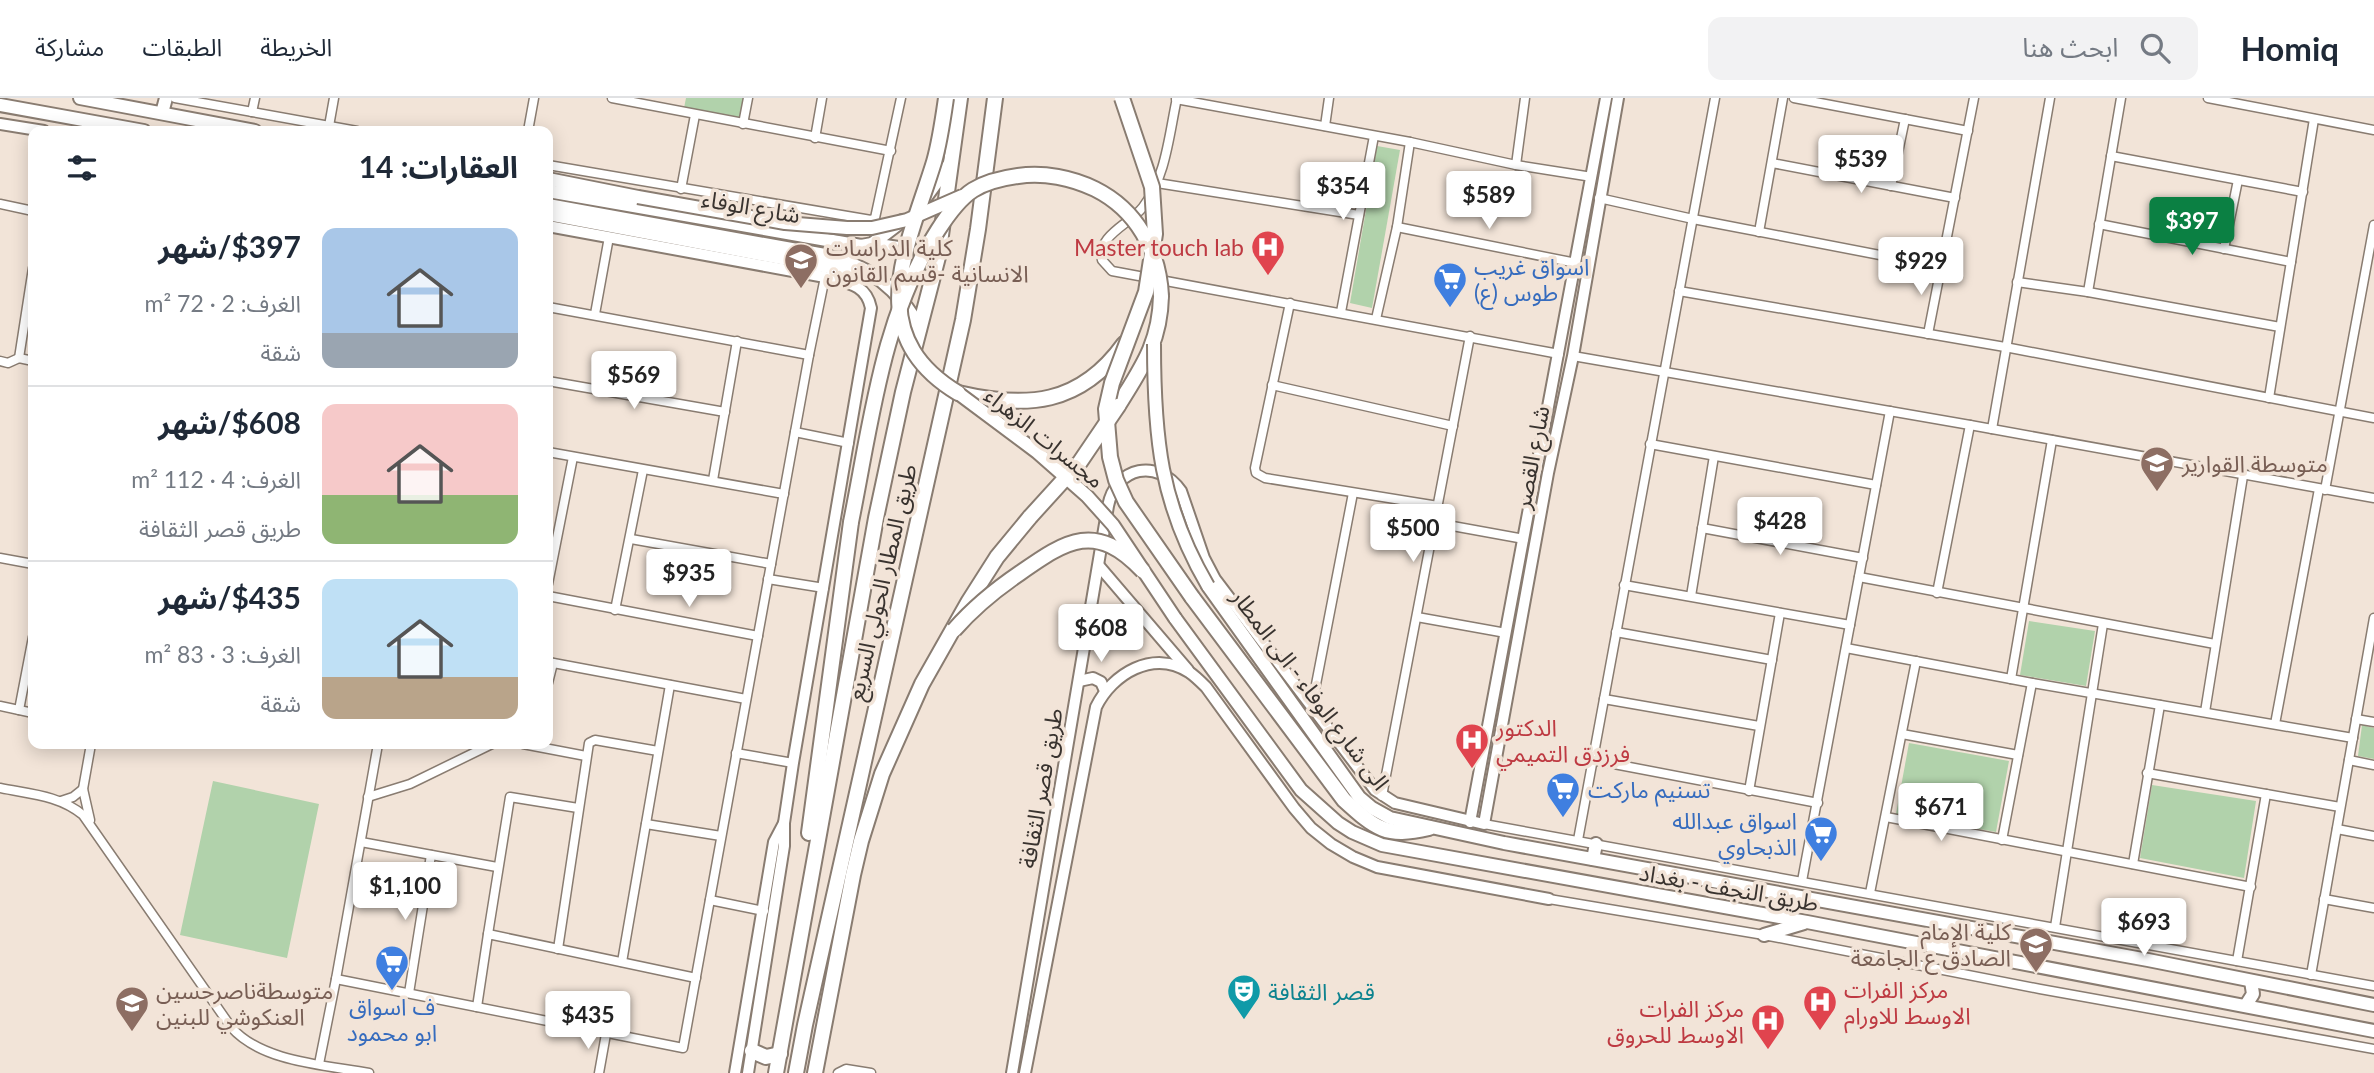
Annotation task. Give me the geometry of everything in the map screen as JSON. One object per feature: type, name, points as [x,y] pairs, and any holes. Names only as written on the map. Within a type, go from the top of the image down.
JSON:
[{"type":"highway","points":[[946,98],[935,158],[902,267],[898,311],[909,344],[917,357],[932,376],[958,393],[1010,402],[1037,401],[1064,395],[1082,386],[1114,358],[1131,334]]},
{"type":"highway","name":"طريق المطار الحولي السريع","points":[[776,1073],[876,518],[903,392],[938,257],[960,98]]},
{"type":"highway","name":"طريق المطار الحولي السريع","points":[[796,1073],[804,1025],[963,320],[995,98]]},
{"type":"highway","points":[[1122,98],[1149,172],[1155,203],[1152,260],[1146,292],[1112,383],[1106,409],[1110,457],[1116,480],[1126,502],[1192,597],[1344,800],[1366,819],[1391,832],[1406,833],[1429,828]]},
{"type":"highway","points":[[803,925],[802,886],[851,522],[886,351],[904,295],[920,259],[936,233],[972,191],[1023,175],[1054,176],[1084,184],[1111,198],[1123,208],[1147,239],[1158,267],[1161,312],[1154,344],[1101,432],[1080,461],[997,557],[922,684],[870,807],[853,875],[815,1073]]},
{"type":"highway","points":[[954,629],[971,610],[996,590],[1055,549],[1071,542],[1093,541],[1116,548],[1127,554],[1143,571]]},
{"type":"highway","points":[[751,1051],[766,1056],[780,1054]]},
{"type":"main road","points":[[80,98],[229,126]]},
{"type":"main road","points":[[162,113],[166,98]]},
{"type":"main road","points":[[0,105],[116,126]]},
{"type":"main road","points":[[872,244],[924,200],[953,159]]},
{"type":"main road","points":[[553,180],[785,223],[847,228],[872,228],[907,220],[972,191]]},
{"type":"main road","name":"شارع الوفاء","points":[[553,192],[844,245],[872,244],[905,249],[910,253],[914,266],[909,278],[896,283],[825,255],[553,206]]},
{"type":"main road","points":[[553,215],[855,272],[878,286],[898,311]]},
{"type":"main road","name":"شارع الوفاء","points":[[870,271],[905,305],[920,329]]},
{"type":"main road","name":"الى شارع الوفاء - الى المطار","points":[[1154,344],[1155,418],[1161,468],[1184,541],[1208,586],[1359,797],[1390,818],[1504,843],[2148,960],[2374,1005]]},
{"type":"main road","name":"مجسرات الزهراء","points":[[958,393],[1037,452],[1087,496],[1113,525],[1175,618]]},
{"type":"main road","name":"طريق النجف - بغداد","points":[[1175,618],[1301,790],[1324,813],[1352,832],[1399,849],[1807,922],[2374,1031]]},
{"type":"main road","points":[[1593,859],[1596,844]]},
{"type":"main road","points":[[1765,935],[1807,922]]},
{"type":"main road","points":[[2246,1005],[2253,994],[2251,981]]},
{"type":"main road","points":[[2289,1014],[2287,1001],[2293,989]]},
{"type":"street","points":[[175,98],[329,126],[334,98]]},
{"type":"street","points":[[251,112],[255,98]]},
{"type":"street","points":[[529,126],[534,98]]},
{"type":"street","points":[[612,98],[891,151]]},
{"type":"street","points":[[674,109],[676,98]]},
{"type":"street","points":[[743,124],[748,98]]},
{"type":"street","points":[[816,138],[822,98]]},
{"type":"street","points":[[553,166],[681,190],[871,220],[875,218],[901,98]]},
{"type":"street","points":[[1559,354],[1119,273],[1106,266],[1101,253],[1102,245],[1143,207],[1157,183],[1177,98],[1516,165],[1592,177]]},
{"type":"street","points":[[1325,126],[1329,98]]},
{"type":"street","points":[[1516,165],[1525,98]]},
{"type":"street","points":[[1578,840],[1715,98]]},
{"type":"street","points":[[1759,232],[1783,98]]},
{"type":"street","points":[[1794,98],[1968,131]]},
{"type":"street","points":[[1928,334],[1974,98]]},
{"type":"street","points":[[1992,429],[2050,98]]},
{"type":"street","points":[[2088,292],[2121,98]]},
{"type":"street","points":[[2208,98],[2374,130]]},
{"type":"street","points":[[1605,100],[1618,101]]},
{"type":"street","name":"شارع القصر","points":[[1470,822],[1605,100]]},
{"type":"street","name":"شارع القصر","points":[[1484,824],[1551,460],[1573,356],[1618,101]]},
{"type":"street","points":[[681,190],[695,115]]},
{"type":"street","points":[[1891,186],[1905,119]]},
{"type":"street","points":[[2269,398],[2314,119]]},
{"type":"street","points":[[0,124],[28,128]]},
{"type":"street","points":[[1341,312],[1374,136]]},
{"type":"street","points":[[1376,319],[1397,227],[1410,142]]},
{"type":"street","points":[[2111,156],[2303,192]]},
{"type":"street","points":[[1772,163],[1955,198]]},
{"type":"street","points":[[2224,249],[2238,180]]},
{"type":"street","points":[[1157,183],[1359,215]]},
{"type":"street","points":[[1600,198],[1693,219],[1942,267]]},
{"type":"street","points":[[0,205],[28,210]]},
{"type":"street","points":[[2099,224],[2291,262]]},
{"type":"street","points":[[2275,724],[2374,225]]},
{"type":"street","points":[[553,227],[825,277],[855,285],[869,297],[870,308],[849,443],[793,763],[784,823],[783,853],[748,1073]]},
{"type":"street","points":[[1397,227],[1576,263]]},
{"type":"street","points":[[595,314],[609,237]]},
{"type":"street","points":[[336,979],[683,1048],[825,277]]},
{"type":"street","points":[[2017,282],[2088,292],[2280,327]]},
{"type":"street","points":[[1679,291],[2005,347],[2374,418]]},
{"type":"street","points":[[19,358],[28,300]]},
{"type":"street","points":[[1290,303],[1256,473],[1265,478],[1438,506]]},
{"type":"street","points":[[553,308],[809,355]]},
{"type":"street","points":[[1471,337],[1382,796],[1395,803],[1470,822],[2374,986]]},
{"type":"street","points":[[713,480],[737,341]]},
{"type":"street","points":[[1573,356],[2374,499]]},
{"type":"street","points":[[0,361],[8,363],[19,358],[28,360]]},
{"type":"street","points":[[553,383],[725,412]]},
{"type":"street","points":[[1272,385],[1453,426]]},
{"type":"street","points":[[1802,881],[1890,411]]},
{"type":"street","points":[[1937,593],[1970,425]]},
{"type":"street","points":[[795,432],[849,443]]},
{"type":"street","points":[[2011,679],[2052,440]]},
{"type":"street","points":[[1650,444],[1876,485]]},
{"type":"street","points":[[553,453],[784,494]]},
{"type":"street","points":[[1691,596],[1714,456]]},
{"type":"street","points":[[553,559],[573,457]]},
{"type":"street","points":[[1539,457],[1545,462],[1551,460]]},
{"type":"street","points":[[615,610],[643,470]]},
{"type":"street","name":"طريق قصر الثقافة","points":[[1012,1073],[1108,506],[1114,487],[1121,480],[1139,471],[1149,470],[1167,476],[1181,491],[1204,558],[1215,579],[1382,796]]},
{"type":"street","points":[[2205,712],[2243,476]]},
{"type":"street","points":[[1533,491],[1539,489],[1545,494]]},
{"type":"street","points":[[1312,705],[1353,493]]},
{"type":"street","points":[[1436,523],[1524,539]]},
{"type":"street","points":[[1702,528],[1863,558]]},
{"type":"street","points":[[631,539],[771,564]]},
{"type":"street","points":[[0,558],[28,563]]},
{"type":"street","points":[[1099,566],[1206,687],[1311,828],[1331,844],[1377,867],[1765,935],[2040,989],[2374,1049]]},
{"type":"street","points":[[1859,578],[2215,644]]},
{"type":"street","points":[[768,579],[824,588]]},
{"type":"street","points":[[1625,584],[1850,625]]},
{"type":"street","points":[[553,597],[758,636]]},
{"type":"street","points":[[1748,791],[1780,613]]},
{"type":"street","points":[[1417,617],[1506,633]]},
{"type":"street","points":[[2311,975],[2371,649],[2374,618]]},
{"type":"street","points":[[2055,927],[2104,624]]},
{"type":"street","points":[[1616,632],[1772,660]]},
{"type":"street","points":[[1846,648],[2093,694],[2353,738]]},
{"type":"street","points":[[1870,893],[1916,661]]},
{"type":"street","points":[[19,710],[28,663]]},
{"type":"street","points":[[553,664],[746,699]]},
{"type":"street","points":[[1079,681],[1093,678],[1101,682],[1105,691],[1118,677],[1141,666],[1166,664],[1190,672]]},
{"type":"street","points":[[2002,841],[2032,683]]},
{"type":"street","points":[[622,962],[670,685]]},
{"type":"street","name":"طريق قصر الثقافة","points":[[1025,1073],[1093,720],[1096,707],[1105,691]]},
{"type":"street","points":[[1604,699],[1759,726]]},
{"type":"street","points":[[2133,864],[2160,705]]},
{"type":"street","points":[[0,706],[28,712]]},
{"type":"street","points":[[2356,719],[2374,722]]},
{"type":"street","points":[[1902,734],[2018,755]]},
{"type":"street","points":[[558,949],[589,743],[593,740],[658,751]]},
{"type":"street","points":[[90,749],[83,789],[94,829]]},
{"type":"street","points":[[319,1063],[377,749]]},
{"type":"street","points":[[369,797],[410,784],[482,749]]},
{"type":"street","points":[[549,749],[586,756]]},
{"type":"street","points":[[736,753],[793,763]]},
{"type":"street","points":[[1593,760],[1818,803]]},
{"type":"street","points":[[2349,760],[2374,765]]},
{"type":"street","points":[[2147,774],[2340,807]]},
{"type":"street","points":[[0,788],[61,801],[76,810],[94,829],[237,1034],[252,1046],[269,1053],[369,1073]]},
{"type":"street","points":[[61,801],[83,789]]},
{"type":"street","points":[[2237,961],[2266,794]]},
{"type":"street","points":[[477,1007],[510,797],[578,808]]},
{"type":"street","points":[[1886,817],[2250,887]]},
{"type":"street","points":[[735,1073],[774,842],[784,823]]},
{"type":"street","points":[[646,824],[722,836]]},
{"type":"street","points":[[2337,829],[2374,836]]},
{"type":"street","points":[[361,842],[497,867]]},
{"type":"street","points":[[409,993],[431,855]]},
{"type":"street","points":[[2324,899],[2374,908]]},
{"type":"street","points":[[710,900],[764,911]]},
{"type":"street","points":[[488,934],[696,978]]},
{"type":"street","points":[[599,1073],[606,1034]]},
{"type":"street","points":[[838,1073],[846,1069],[871,1073]]},
{"type":"green space","points":[[686,98],[745,98],[741,120],[684,108]]},
{"type":"green space","points":[[1377,146],[1400,150],[1372,308],[1350,303]]},
{"type":"green space","points":[[2029,621],[2095,631],[2086,686],[2020,675]]},
{"type":"green space","points":[[2362,725],[2374,728],[2374,759],[2358,756]]},
{"type":"green space","points":[[1909,743],[2009,761],[1996,832],[1896,814]]},
{"type":"green space","points":[[213,781],[319,804],[287,958],[180,935]]},
{"type":"green space","points":[[2152,785],[2256,801],[2244,878],[2140,858]]},
{"type":"place","name":"Master touch lab","points":[[1268,277]]},
{"type":"place","name":"كلية الدراسات الانسانية -قسم القانون","points":[[801,290]]},
{"type":"place","name":"اسواق غريب طوس (ع)","points":[[1450,309]]},
{"type":"place","name":"متوسطة القوارير","points":[[2157,493]]},
{"type":"place","name":"الدكتور فرزدق التميمي","points":[[1472,770]]},
{"type":"place","name":"تسنيم ماركت","points":[[1563,819]]},
{"type":"place","name":"اسواق عبدالله الذبحاوي","points":[[1821,863]]},
{"type":"place","name":"كلية الإمام الصادق ع الجامعة","points":[[2036,974]]},
{"type":"place","name":"ف اسواق ابو محمود","points":[[392,992]]},
{"type":"place","name":"قصر الثقافة","points":[[1244,1021]]},
{"type":"place","name":"مركز الفرات الاوسط للاورام","points":[[1820,1032]]},
{"type":"place","name":"متوسطةناصرحسين العنكوشي للبنين","points":[[132,1033]]},
{"type":"place","name":"مركز الفرات الاوسط للحروق","points":[[1768,1051]]}]
